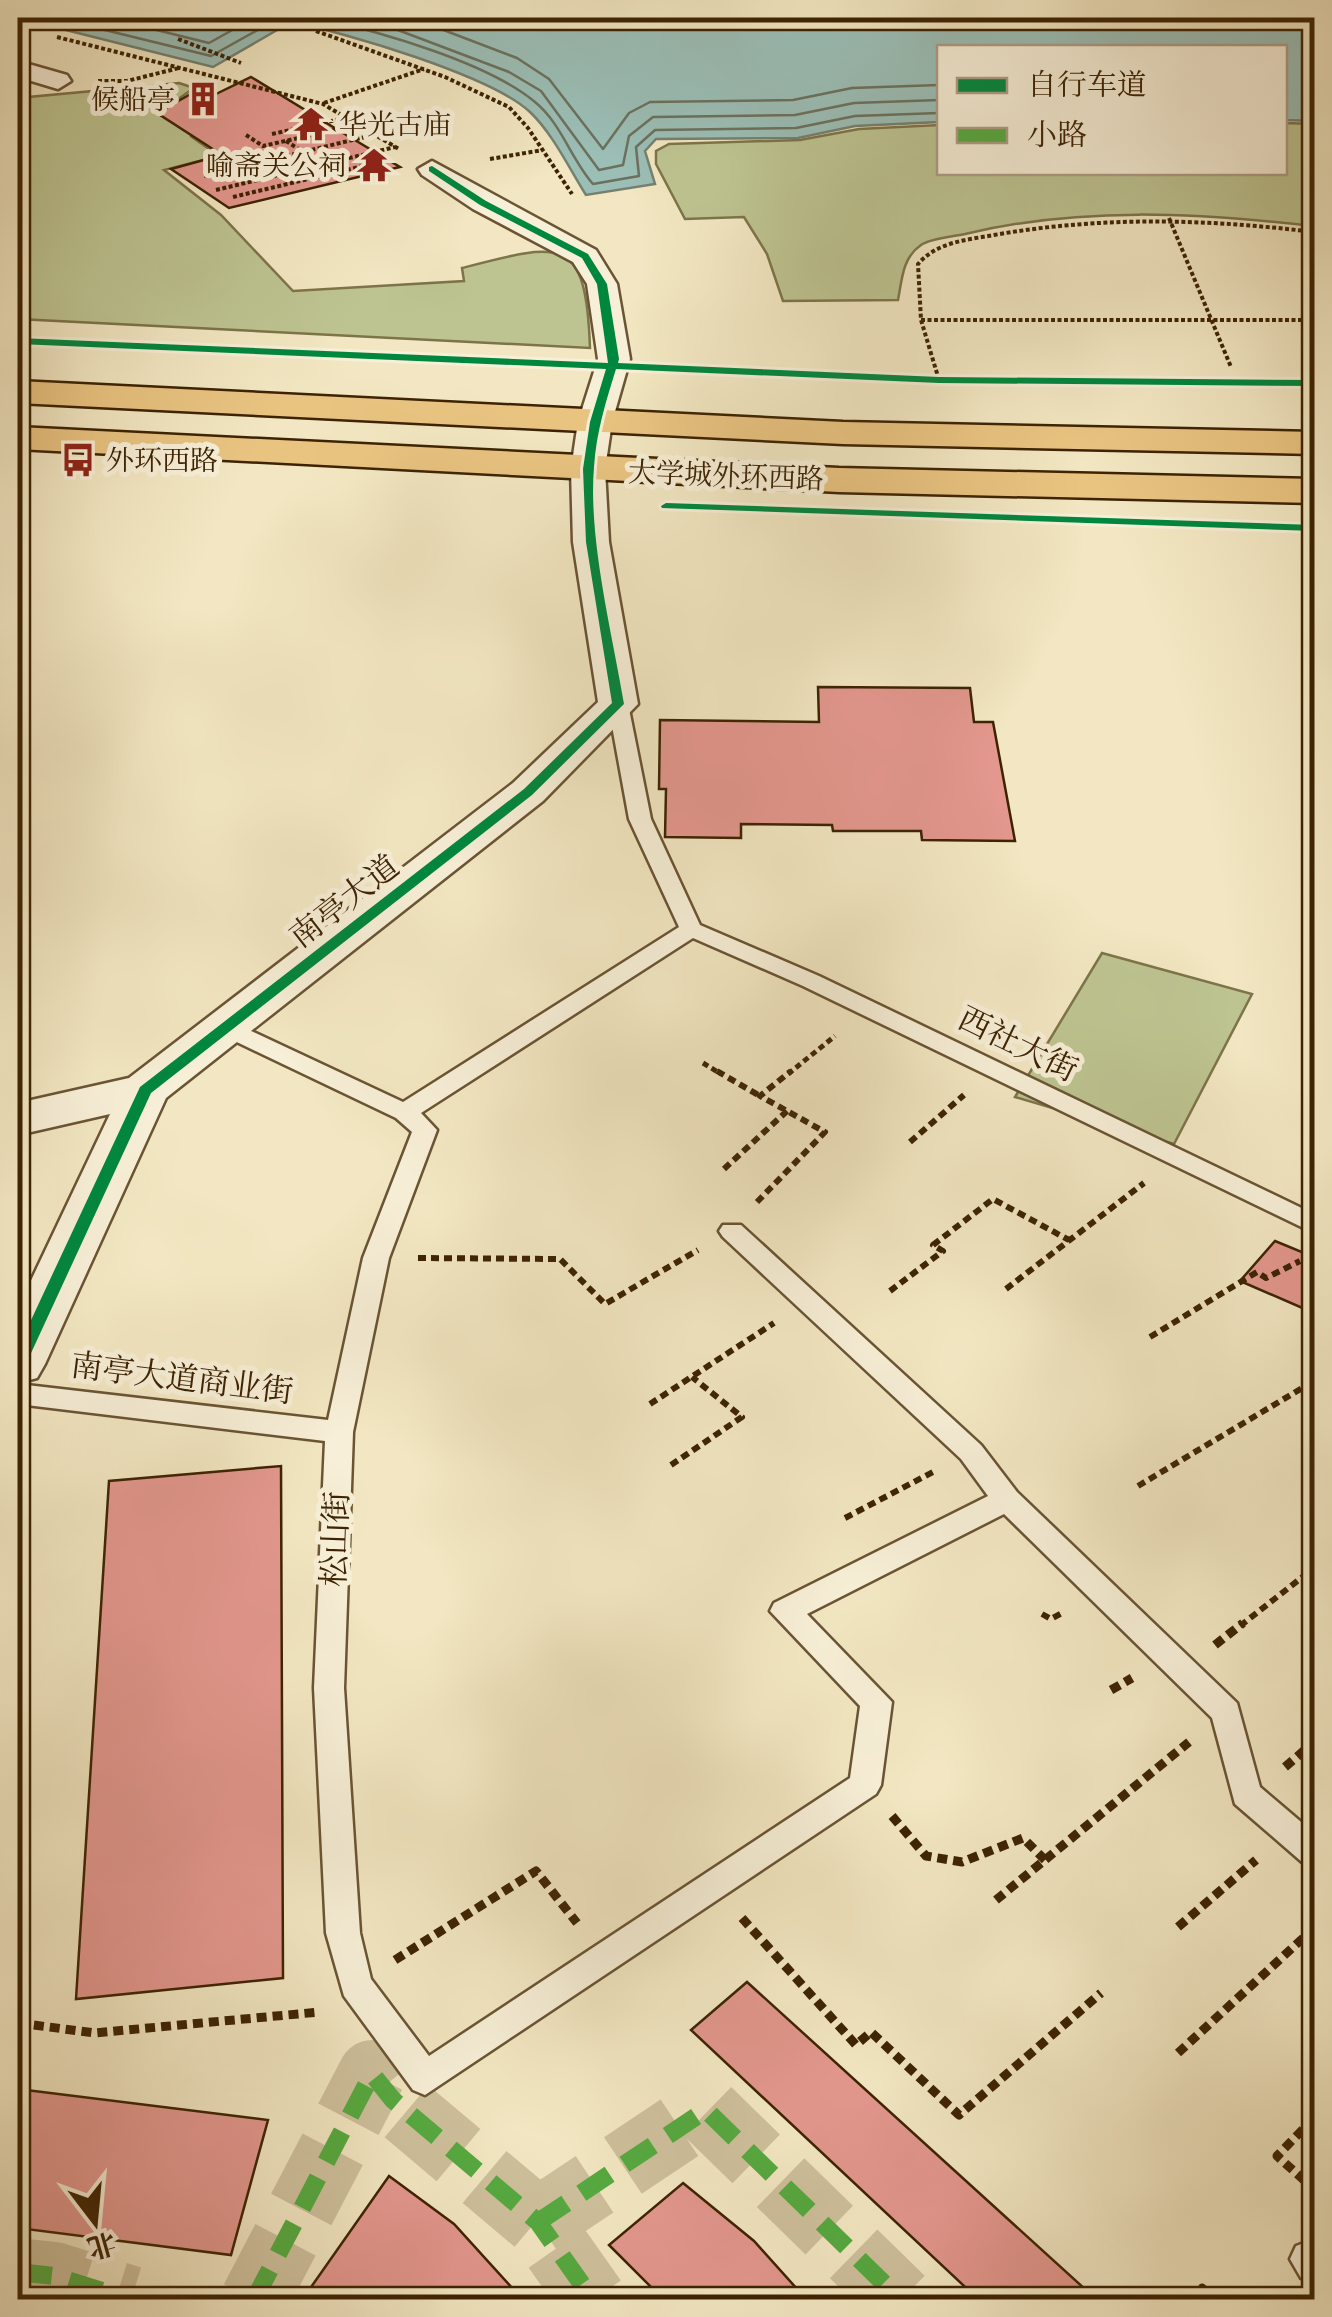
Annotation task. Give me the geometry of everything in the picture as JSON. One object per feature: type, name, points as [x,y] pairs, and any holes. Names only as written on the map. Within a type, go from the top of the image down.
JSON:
[{"type":"main road","name":"大学城外环西路","points":[[18,392],[938,436],[1314,443]]},
{"type":"main road","name":"大学城外环西路","points":[[18,438],[588,469],[1314,491]]},
{"type":"street","points":[[18,70],[58,81]]},
{"type":"street","points":[[18,90],[58,81]]},
{"type":"street","points":[[432,169],[483,203],[585,256],[602,284],[614,358],[595,422],[588,469],[590,542],[618,704]]},
{"type":"street","name":"南亭大道","points":[[18,1364],[145,1090],[528,792],[618,704]]},
{"type":"street","points":[[18,1120],[145,1090]]},
{"type":"lane","points":[[226,1028],[406,1112],[497,1048],[590,998],[691,929],[640,820],[618,704]]},
{"type":"lane","name":"西社大街","points":[[691,929],[869,1008],[1314,1224]]},
{"type":"lane","name":"松山街","points":[[406,1112],[425,1130],[376,1258],[339,1432],[328,1688],[342,1933],[356,1985],[425,2079],[864,1785],[876,1702],[785,1611],[1007,1500]]},
{"type":"lane","points":[[738,1223],[808,1301],[971,1452],[1007,1500],[1226,1712],[1246,1794],[1314,1852]]},
{"type":"lane","name":"南亭大道商业街","points":[[18,1394],[339,1432]]},
{"type":"path","points":[[316,31],[424,69],[509,106],[572,194]]},
{"type":"path","points":[[54,36],[323,104],[409,155],[232,197]]},
{"type":"path","points":[[178,40],[241,63]]},
{"type":"path","points":[[58,81],[128,81],[180,68]]},
{"type":"path","points":[[323,104],[424,69]]},
{"type":"path","points":[[272,134],[346,118]]},
{"type":"path","points":[[246,135],[263,146],[357,124]]},
{"type":"path","points":[[204,176],[374,134]]},
{"type":"path","points":[[286,140],[336,172]]},
{"type":"path","points":[[216,190],[396,147]]},
{"type":"path","points":[[1169,218],[1233,375],[1216,382]]},
{"type":"path","points":[[939,380],[921,320],[918,264],[930,249],[1063,221],[1220,220],[1314,232]]},
{"type":"path","points":[[921,320],[1314,320]]},
{"type":"path","points":[[920,379],[959,380]]},
{"type":"path","points":[[760,1096],[869,1008]]},
{"type":"path","points":[[376,1258],[560,1259],[605,1304],[738,1223],[825,1132],[703,1063]]},
{"type":"path","points":[[910,1142],[995,1068]]},
{"type":"path","points":[[724,1168],[787,1111]]},
{"type":"path","points":[[1006,1288],[1178,1158]]},
{"type":"path","points":[[890,1290],[944,1251],[933,1244],[994,1199],[1070,1240]]},
{"type":"path","points":[[1150,1336],[1257,1272],[1266,1278],[1314,1254]]},
{"type":"path","points":[[650,1404],[808,1301]]},
{"type":"path","points":[[671,1465],[742,1417],[692,1377]]},
{"type":"path","points":[[1138,1486],[1314,1381]]},
{"type":"path","points":[[845,1518],[971,1452]]},
{"type":"path","points":[[1201,1656],[1314,1568]]},
{"type":"path","points":[[996,1900],[1226,1712]]},
{"type":"path","points":[[1301,1754],[1314,1742]]},
{"type":"path","points":[[889,1813],[926,1856],[962,1862],[1023,1838],[1045,1860]]},
{"type":"path","points":[[1178,1927],[1289,1831]]},
{"type":"path","points":[[356,1985],[536,1871],[606,1960]]},
{"type":"path","points":[[715,1887],[856,2045],[871,2032],[959,2114],[1102,1994]]},
{"type":"path","points":[[1178,2053],[1314,1928]]},
{"type":"path","points":[[18,2023],[95,2033],[322,2011],[329,2020]]},
{"type":"path","points":[[1314,2118],[1277,2156],[1314,2188]]},
{"type":"path","points":[[1191,2300],[1202,2288],[1215,2300]]},
{"type":"green space","points":[[179,83],[194,88],[174,102],[213,109],[224,129],[192,137],[219,156],[164,170],[221,215],[293,291],[464,281],[462,268],[524,253],[562,255],[574,266],[582,284],[590,348],[18,319],[18,98]]},
{"type":"green space","points":[[1287,123],[1314,124],[1314,226],[1183,215],[1096,216],[1009,225],[921,245],[906,263],[898,300],[783,301],[767,254],[744,217],[685,219],[656,164],[656,151],[669,144],[800,140],[859,129],[937,125],[937,175],[1287,175]]},
{"type":"green space","points":[[1102,953],[1252,994],[1174,1144],[1015,1097]]},
{"type":"water","points":[[18,18],[1314,18],[1314,121],[1287,120],[1287,45],[937,45],[937,122],[855,126],[798,138],[656,139],[645,151],[655,184],[586,195],[538,121],[511,98],[452,70],[380,45],[291,22],[213,67]]},
{"type":"building","points":[[251,77],[400,167],[229,208],[171,169],[222,155],[157,113],[196,91],[216,94]]},
{"type":"building","points":[[818,687],[970,688],[974,722],[993,722],[1015,841],[922,840],[921,831],[833,831],[832,825],[741,824],[741,838],[665,837],[666,789],[659,789],[660,720],[819,722]]},
{"type":"building","points":[[1275,1241],[1314,1257],[1314,1313],[1240,1281]]},
{"type":"building","points":[[281,1466],[283,1978],[76,1999],[109,1481]]},
{"type":"building","points":[[747,1982],[1097,2300],[979,2300],[691,2030]]},
{"type":"building","points":[[18,2089],[268,2120],[231,2255],[18,2228]]},
{"type":"building","points":[[389,2176],[454,2224],[523,2300],[302,2300]]},
{"type":"building","points":[[683,2183],[754,2241],[807,2300],[664,2300],[609,2245]]},
{"type":"tunnel","points":[[254,2300],[372,2074],[393,2100],[538,2222]]},
{"type":"tunnel","points":[[538,2222],[706,2110],[901,2300]]},
{"type":"tunnel","points":[[538,2222],[593,2300]]},
{"type":"tunnel","points":[[18,2272],[54,2276],[131,2300]]},
{"type":"marked path","points":[[254,2300],[372,2074],[393,2100],[538,2222],[593,2300]]},
{"type":"marked path","points":[[538,2222],[706,2110],[901,2300]]},
{"type":"marked path","points":[[18,2272],[54,2276],[131,2300]]},
{"type":"cycle path","points":[[18,1364],[145,1090],[528,792],[618,704],[591,542],[588,469],[595,422],[614,359],[602,284],[585,256],[483,203],[432,169]]},
{"type":"cycle path","points":[[18,341],[939,380],[1314,383]]},
{"type":"cycle path","points":[[666,506],[1314,528]]},
{"type":"place","name":"候船亭","points":[[203,99]]},
{"type":"place","name":"华光古庙","points":[[311,124]]},
{"type":"place","name":"喻斋关公祠","points":[[374,165]]},
{"type":"place","name":"外环西路","points":[[78,460]]}]
